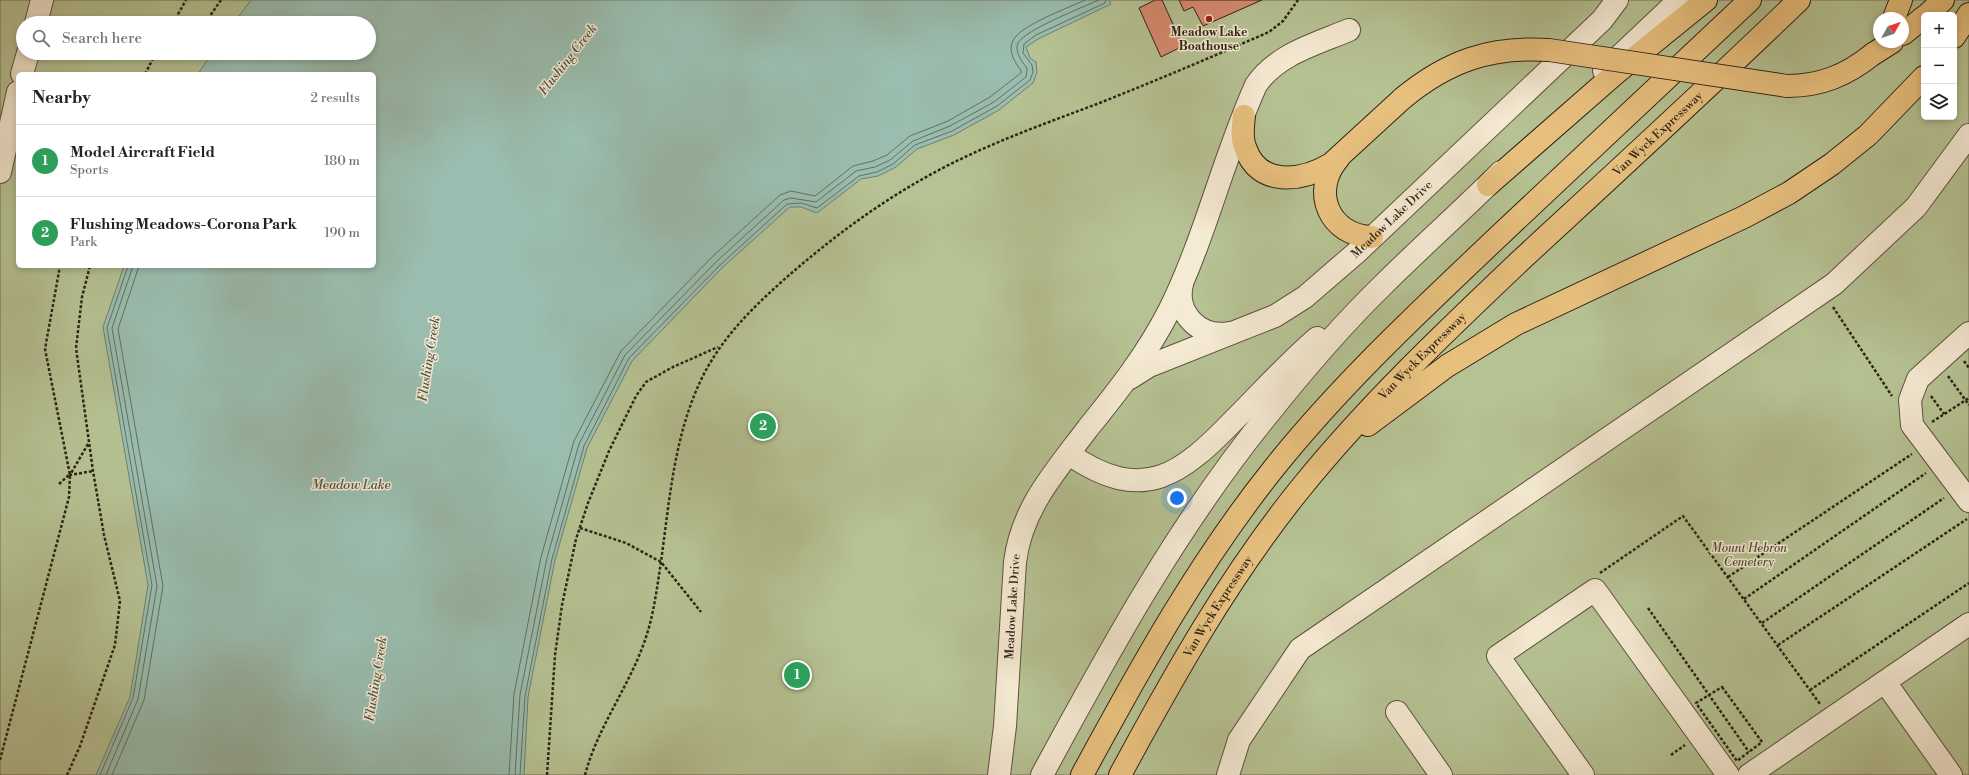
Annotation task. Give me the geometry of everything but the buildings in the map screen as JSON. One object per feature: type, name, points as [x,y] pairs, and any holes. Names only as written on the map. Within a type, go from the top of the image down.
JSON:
[{"type":"highway","points":[[1488,185],[1616,73],[1706,0]]},
{"type":"highway","points":[[1082,775],[1154,644],[1199,571],[1248,502],[1302,434],[1358,372],[1415,316],[1750,0]]},
{"type":"highway","name":"Van Wyck Expressway","points":[[1120,775],[1183,661],[1227,589],[1275,522],[1327,456],[1382,395],[1443,334],[1799,0]]},
{"type":"highway","points":[[1896,12],[1901,0]]},
{"type":"highway","points":[[1929,12],[1943,0]]},
{"type":"highway","points":[[1957,32],[1969,14]]},
{"type":"highway","points":[[1909,29],[1921,19]]},
{"type":"highway","points":[[1372,237],[1362,237],[1344,229],[1338,223],[1328,207],[1324,184],[1331,167],[1403,98],[1426,79],[1454,64],[1484,54],[1506,50],[1549,50],[1774,85],[1794,86],[1814,84],[1840,76],[1878,48]]},
{"type":"highway","points":[[1327,456],[1426,381],[1489,339],[1545,309],[1744,217],[1789,192],[1832,164],[1868,135],[1921,80]]},
{"type":"highway","points":[[1244,116],[1242,136],[1249,157],[1265,172],[1274,177],[1286,178],[1321,169],[1340,157]]},
{"type":"street","points":[[38,16],[42,0]]},
{"type":"street","name":"Meadow Lake Drive","points":[[1125,380],[1149,366],[1275,316],[1317,287],[1602,20],[1617,0]]},
{"type":"street","points":[[1042,775],[1129,617],[1199,507],[1270,412],[1324,348],[1380,288],[1679,0]]},
{"type":"street","points":[[1234,332],[1225,333],[1206,331],[1190,320],[1181,304],[1180,295],[1184,279],[1244,116],[1256,85],[1272,66],[1300,51],[1348,30]]},
{"type":"street","points":[[23,72],[26,60]]},
{"type":"street","points":[[0,172],[16,101]]},
{"type":"street","points":[[1228,775],[1240,740],[1300,649],[1834,284],[1916,207],[1969,135]]},
{"type":"street","name":"Meadow Lake Drive","points":[[999,775],[1005,726],[1013,579],[1017,544],[1022,527],[1038,496],[1125,380],[1159,328],[1184,279]]},
{"type":"street","points":[[1069,454],[1098,472],[1119,478],[1146,480],[1159,477],[1185,466],[1210,445],[1307,347],[1380,288]]},
{"type":"street","points":[[1964,494],[1912,425],[1910,400],[1918,379],[1969,333]]},
{"type":"street","points":[[1583,775],[1498,656],[1594,590],[1728,775]]},
{"type":"street","points":[[1753,765],[1831,719],[1969,624]]},
{"type":"street","points":[[1885,682],[1951,775]]},
{"type":"street","points":[[1397,712],[1441,775]]},
{"type":"path","points":[[177,16],[186,0]]},
{"type":"path","points":[[210,16],[221,0]]},
{"type":"path","points":[[585,775],[595,748],[633,670],[647,633],[661,562],[682,430],[700,380],[718,347],[743,318],[798,268],[850,225],[888,200],[937,171],[971,154],[1162,78],[1269,32],[1283,21],[1298,0]]},
{"type":"path","points":[[146,72],[152,60]]},
{"type":"path","points":[[0,760],[69,497],[70,475],[45,349],[60,268]]},
{"type":"path","points":[[67,775],[80,746],[115,644],[120,601],[104,536],[93,471],[76,348],[82,297],[89,268]]},
{"type":"path","points":[[1823,292],[1895,400]]},
{"type":"path","points":[[547,775],[555,655],[562,605],[580,528],[610,451],[636,396],[646,382],[672,367],[718,347]]},
{"type":"path","points":[[1937,361],[1969,405]]},
{"type":"path","points":[[1728,577],[1922,438],[1969,398]]},
{"type":"path","points":[[59,484],[70,475],[89,443]]},
{"type":"path","points":[[1744,599],[1941,464]]},
{"type":"path","points":[[70,475],[93,471]]},
{"type":"path","points":[[1762,623],[1964,494]]},
{"type":"path","points":[[1594,590],[1587,582],[1683,516],[1831,719]]},
{"type":"path","points":[[1778,645],[1969,518]]},
{"type":"path","points":[[580,528],[626,544],[661,562],[702,612]]},
{"type":"path","points":[[1810,690],[1969,583]]},
{"type":"path","points":[[1648,608],[1709,695],[1753,765]]},
{"type":"path","points":[[1722,686],[1762,742],[1753,765],[1737,761],[1696,704],[1722,686]]},
{"type":"green space","name":"Mount Hebron Cemetery","points":[[0,0],[1969,0],[1969,775],[0,775]]},
{"type":"water","name":"Meadow Lake","points":[[251,0],[1109,0],[1111,4],[1038,39],[1026,47],[1030,58],[1036,62],[1037,72],[1033,83],[999,110],[954,135],[917,149],[896,167],[878,176],[861,179],[817,213],[801,207],[790,207],[723,267],[632,361],[587,448],[555,560],[528,697],[524,775],[96,775],[130,697],[148,585],[103,327],[123,268],[376,268],[376,72],[199,72],[207,60],[376,60],[376,16],[239,16]]},
{"type":"place","name":"Meadow Lake Boathouse","points":[[1209,19]]},
{"type":"place","name":"Flushing Meadows-Corona Park","points":[[763,426]]},
{"type":"place","name":"Model Aircraft Field","points":[[797,675]]},
{"type":"water label","name":"Flushing Creek","points":[[567,59]]},
{"type":"water label","name":"Flushing Creek","points":[[428,359]]},
{"type":"water label","name":"Flushing Creek","points":[[375,679]]}]
